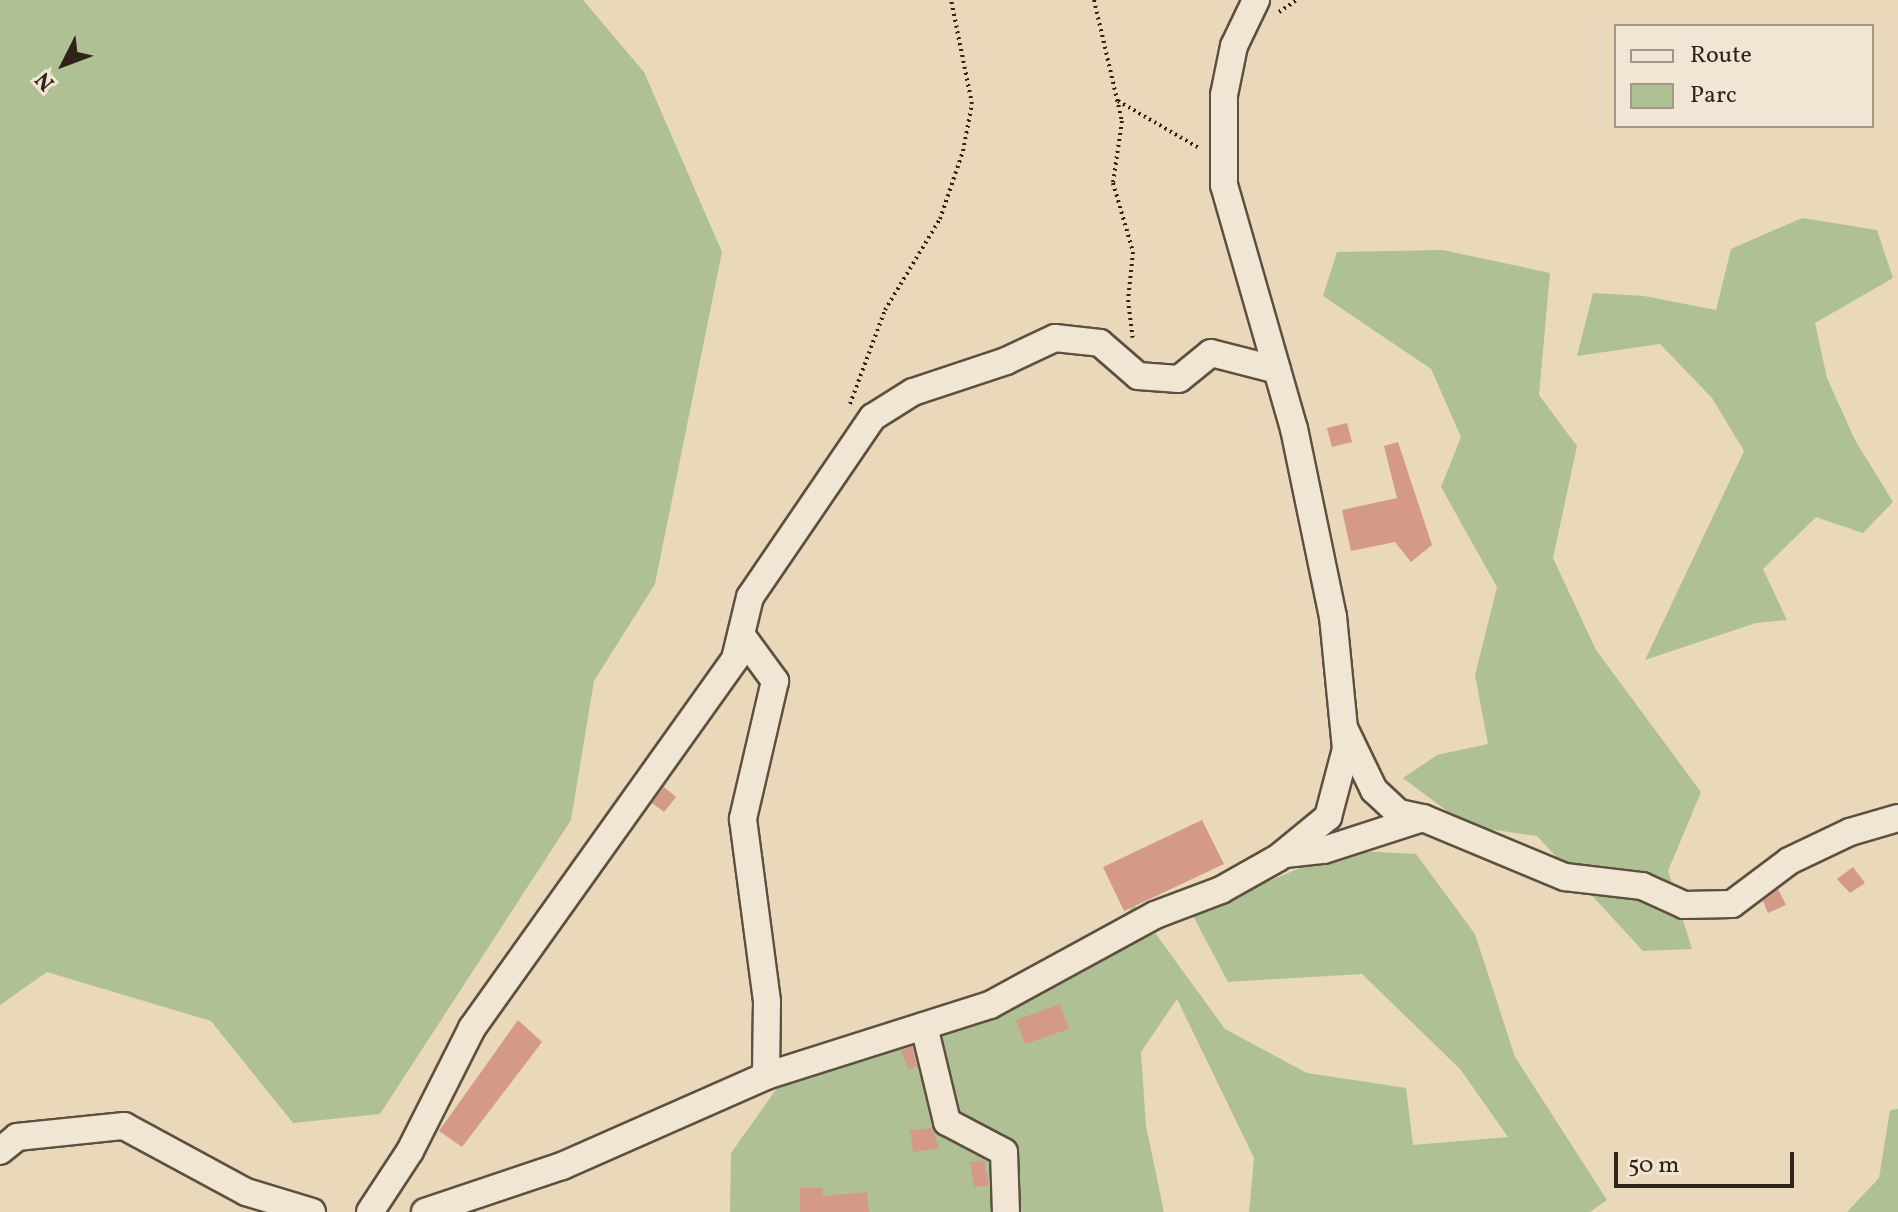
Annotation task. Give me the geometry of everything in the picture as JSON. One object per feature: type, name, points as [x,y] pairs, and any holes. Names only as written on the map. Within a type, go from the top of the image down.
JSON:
[{"type":"street","points":[[425,1212],[562,1166],[766,1076],[990,1005],[1155,915],[1221,890],[1284,854],[1328,817],[1346,749],[1333,617],[1277,370],[1235,228],[1223,161],[1221,134],[1231,58],[1256,0]]},
{"type":"street","points":[[370,1212],[410,1151],[472,1028],[735,659],[750,597],[873,417],[913,392],[1006,361],[1055,338],[1100,343],[1138,376],[1179,379],[1211,353],[1277,370]]},
{"type":"street","points":[[742,636],[775,681],[743,819],[767,1001],[766,1076]]},
{"type":"street","points":[[1344,729],[1374,790],[1399,813],[1423,818],[1565,877],[1642,886],[1684,905],[1705,908],[1732,904],[1789,861],[1850,832],[1898,818]]},
{"type":"street","points":[[1284,854],[1324,850],[1423,818]]},
{"type":"street","points":[[924,1026],[947,1122],[1004,1152],[1006,1212]]},
{"type":"street","points":[[0,1151],[17,1137],[124,1126],[246,1192],[312,1212]]},
{"type":"path","points":[[846,415],[885,310],[940,219],[963,151],[972,104],[951,0]]},
{"type":"path","points":[[1094,0],[1122,121],[1113,183],[1133,252],[1128,300],[1138,376]]},
{"type":"path","points":[[1118,101],[1223,161]]},
{"type":"green space","points":[[0,0],[583,0],[644,72],[722,252],[655,584],[594,681],[571,820],[380,1114],[293,1123],[211,1021],[47,972],[0,1005]]},
{"type":"green space","points":[[1802,218],[1877,230],[1893,278],[1815,323],[1827,378],[1855,440],[1893,502],[1863,533],[1816,517],[1763,569],[1787,620],[1756,623],[1645,660],[1744,451],[1712,398],[1660,344],[1577,356],[1593,293],[1644,296],[1716,310],[1731,249]]},
{"type":"green space","points":[[1443,250],[1550,273],[1539,395],[1577,446],[1553,558],[1596,650],[1701,792],[1668,871],[1692,949],[1643,951],[1537,836],[1467,826],[1403,778],[1437,755],[1488,744],[1475,675],[1497,587],[1441,487],[1461,437],[1431,369],[1323,296],[1337,252]]},
{"type":"green space","points":[[1342,850],[1416,854],[1475,934],[1515,1057],[1607,1200],[1590,1212],[1249,1212],[1254,1158],[1177,999],[1141,1052],[1146,1126],[1164,1212],[730,1212],[731,1153],[780,1084],[983,1014],[1082,971],[1134,904],[1225,1029],[1307,1073],[1406,1088],[1413,1145],[1508,1137],[1460,1069],[1362,974],[1228,982],[1192,914]]},
{"type":"green space","points":[[1898,1109],[1898,1212],[1847,1212],[1879,1178],[1890,1110]]},
{"type":"building","points":[[1347,423],[1352,442],[1332,447],[1327,428]]},
{"type":"building","points":[[1398,442],[1432,545],[1411,562],[1395,542],[1351,551],[1342,510],[1397,498],[1384,446]]},
{"type":"building","points":[[664,787],[676,797],[664,812],[652,803]]},
{"type":"building","points":[[1202,820],[1224,864],[1124,911],[1103,867]]},
{"type":"building","points":[[1853,867],[1865,883],[1850,893],[1837,879]]},
{"type":"building","points":[[1778,889],[1786,905],[1768,913],[1763,901]]},
{"type":"building","points":[[1060,1004],[1069,1029],[1025,1044],[1016,1020]]},
{"type":"building","points":[[518,1020],[542,1042],[462,1147],[439,1131]]},
{"type":"building","points":[[912,1046],[917,1066],[909,1070],[901,1051]]},
{"type":"building","points":[[932,1128],[939,1148],[913,1152],[910,1130]]},
{"type":"building","points":[[984,1160],[989,1185],[974,1187],[970,1162]]},
{"type":"building","points":[[800,1188],[823,1188],[823,1196],[867,1192],[869,1212],[800,1212]]}]
